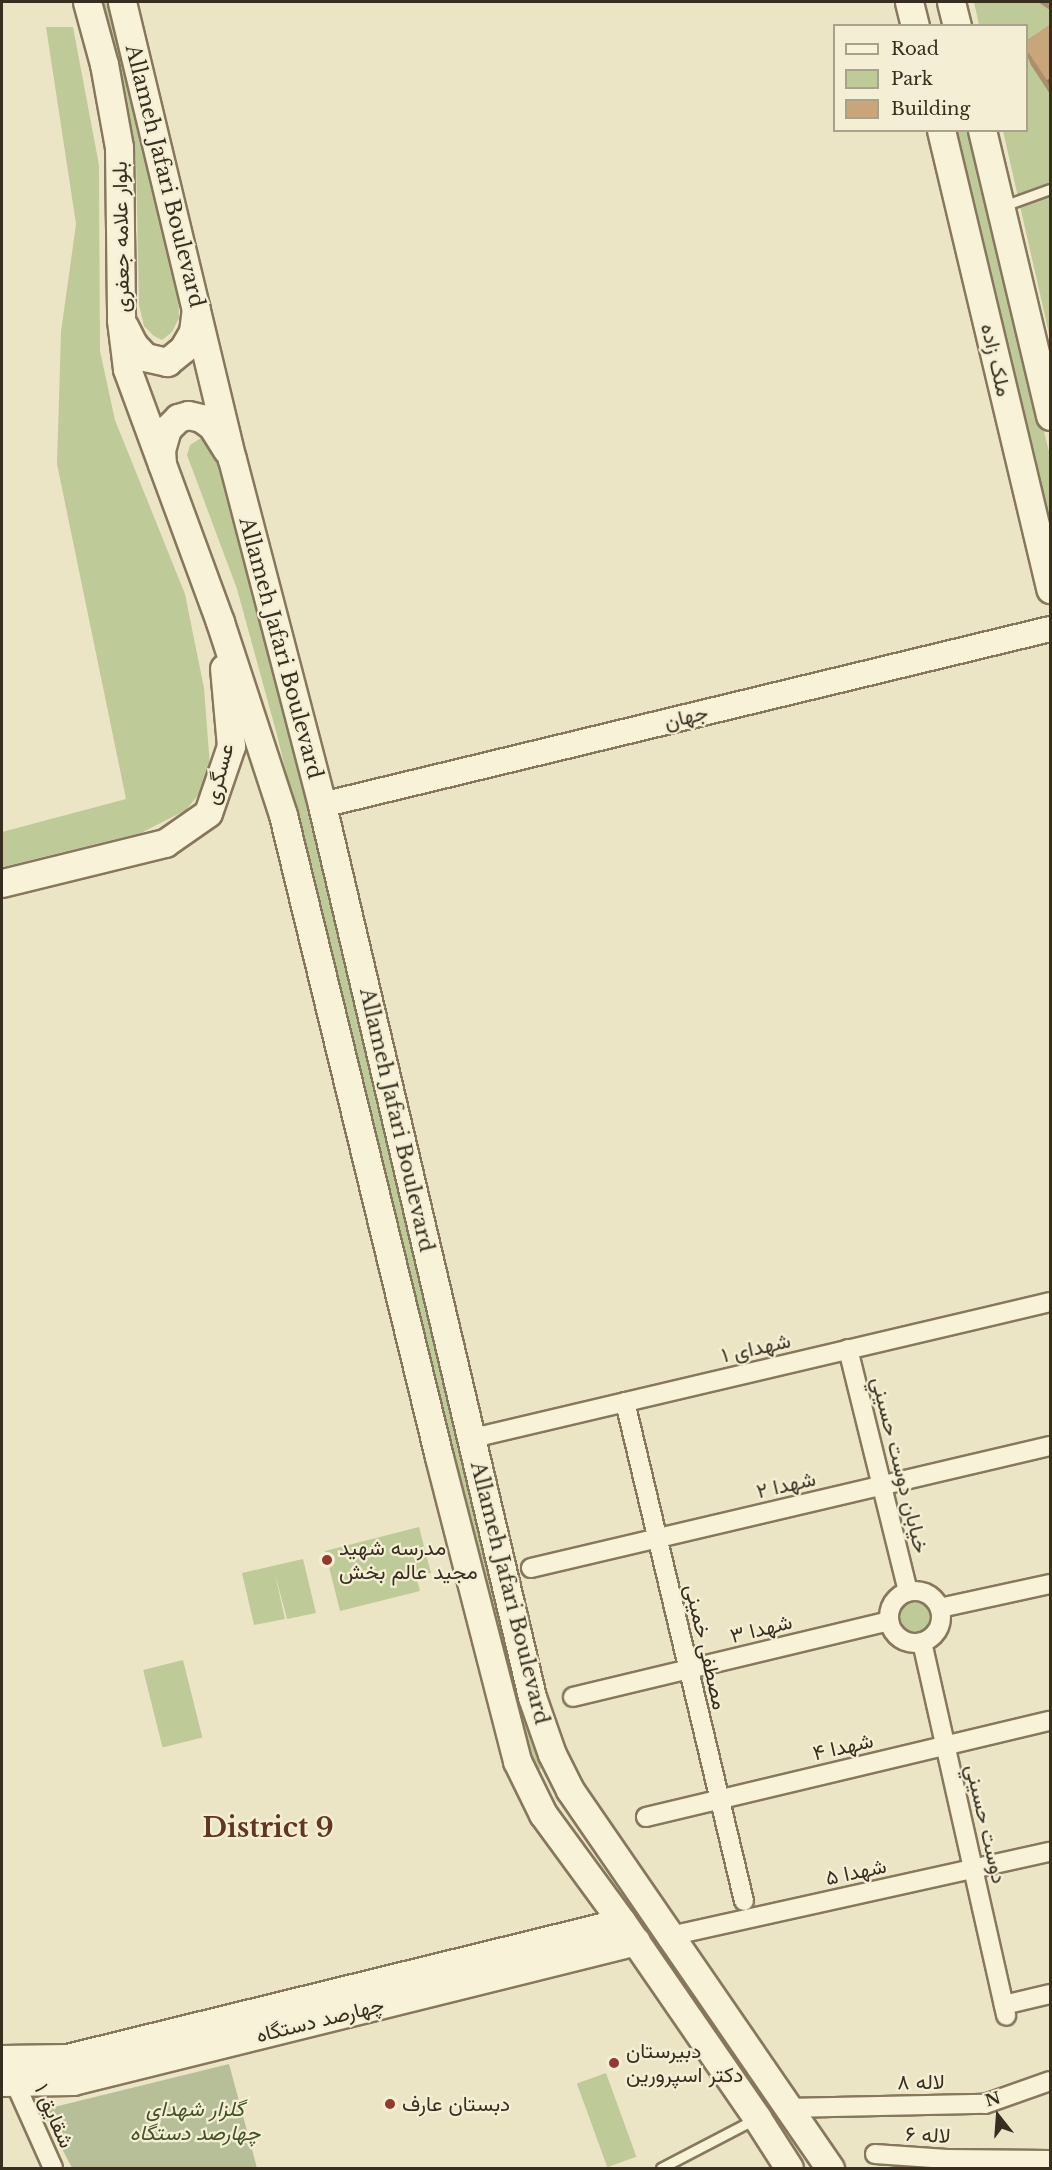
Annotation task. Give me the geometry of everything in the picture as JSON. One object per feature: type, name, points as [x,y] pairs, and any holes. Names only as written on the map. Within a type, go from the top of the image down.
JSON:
[{"type":"main road","name":"بلوار علامه جعفری","points":[[87,2],[104,64],[119,147],[121,320],[127,369],[163,470]]},
{"type":"main road","name":"Allameh Jafari Boulevard","points":[[122,2],[197,305],[232,459],[322,805],[473,1438],[532,1697],[552,1754],[586,1816],[830,2169]]},
{"type":"main road","points":[[909,2],[914,24]]},
{"type":"main road","points":[[951,2],[956,24]]},
{"type":"main road","name":"ملک زاده","points":[[940,132],[1050,589]]},
{"type":"main road","name":"ملک زاده","points":[[982,132],[1050,416]]},
{"type":"main road","points":[[121,320],[133,344],[146,357],[167,362],[183,350],[193,332],[197,305]]},
{"type":"main road","points":[[163,470],[161,450],[167,429],[178,418],[188,415],[201,417],[212,426],[232,459]]},
{"type":"main road","name":"Allameh Jafari Boulevard","points":[[163,470],[220,622],[283,816],[516,1761],[543,1814],[629,1932],[757,2118],[789,2169]]},
{"type":"main road","name":"عسگری","points":[[2,883],[165,843],[208,813],[231,746],[220,622]]},
{"type":"main road","name":"چهارصد دستگاه","points":[[5,2071],[70,2070],[629,1932]]},
{"type":"street","name":"جهان","points":[[322,805],[1050,629]]},
{"type":"street","name":"شهدای ۱","points":[[473,1438],[1050,1302]]},
{"type":"street","name":"خیابان دوست حسيني","points":[[848,1349],[908,1592]]},
{"type":"street","name":"مصطفی خمینی","points":[[625,1402],[744,1901]]},
{"type":"street","name":"شهدا ۲","points":[[531,1568],[1050,1446]]},
{"type":"street","points":[[940,1608],[1050,1584]]},
{"type":"street","points":[[921,1591],[929,1594],[940,1608],[940,1624],[936,1632],[922,1642],[913,1643],[897,1636],[889,1621],[892,1604],[897,1597],[908,1592],[921,1591]]},
{"type":"street","name":"شهدا ۳","points":[[573,1697],[889,1621]]},
{"type":"street","name":"دوست حسيني","points":[[922,1642],[1005,2011],[1050,1994]]},
{"type":"street","name":"شهدا ۴","points":[[646,1817],[1050,1721]]},
{"type":"street","name":"شهدا ۵","points":[[670,1936],[1050,1852]]},
{"type":"street","name":"شقایق ۱","points":[[5,2071],[53,2169]]},
{"type":"street","name":"لاله ۸","points":[[788,2108],[985,2104],[1050,2081]]},
{"type":"street","name":"لاله ۶","points":[[875,2154],[947,2159],[1050,2160]]},
{"type":"lane","points":[[1001,207],[1050,189]]},
{"type":"lane","points":[[662,2169],[757,2118]]},
{"type":"green space","points":[[102,2],[113,2],[178,282],[179,318],[172,332],[162,340],[144,326],[139,305],[136,158]]},
{"type":"green space","points":[[974,2],[1050,2],[1050,338],[1003,132],[1028,132],[1028,24],[979,24]]},
{"type":"green space","points":[[46,27],[73,27],[99,165],[100,351],[115,420],[185,594],[204,688],[211,779],[186,810],[141,833],[2,867],[2,832],[126,799],[57,464],[61,332],[76,224]]},
{"type":"green space","points":[[948,132],[971,132],[1050,456],[1050,537]]},
{"type":"green space","points":[[201,438],[208,441],[225,481],[288,731],[544,1767],[536,1771],[510,1691],[277,735],[237,589],[187,455],[190,445]]},
{"type":"green space","points":[[419,1527],[431,1573],[416,1576],[420,1591],[340,1611],[325,1551]]},
{"type":"green space","points":[[303,1559],[316,1613],[287,1619],[275,1574],[285,1619],[254,1625],[242,1573]]},
{"type":"green space","points":[[920,1593],[932,1599],[937,1607],[937,1625],[932,1633],[924,1638],[910,1639],[902,1636],[895,1629],[892,1611],[895,1603],[902,1596]]},
{"type":"green space","points":[[183,1660],[202,1738],[163,1748],[143,1670]]},
{"type":"green space","name":"گلزار شهدای چهارصد دستگاه","points":[[229,2064],[257,2168],[72,2168],[42,2110]]},
{"type":"green space","points":[[606,2073],[636,2157],[607,2167],[577,2084]]},
{"type":"building","points":[[1050,25],[1050,78],[1047,80],[1028,52],[1028,40]]},
{"type":"place","name":"مدرسه شهید مجید عالم بخش","points":[[327,1560]]},
{"type":"place","name":"دبیرستان دکتر اسپرورین","points":[[614,2063]]},
{"type":"place","name":"دبستان عارف","points":[[390,2104]]},
{"type":"district","name":"District 9","points":[[268,1828]]}]
